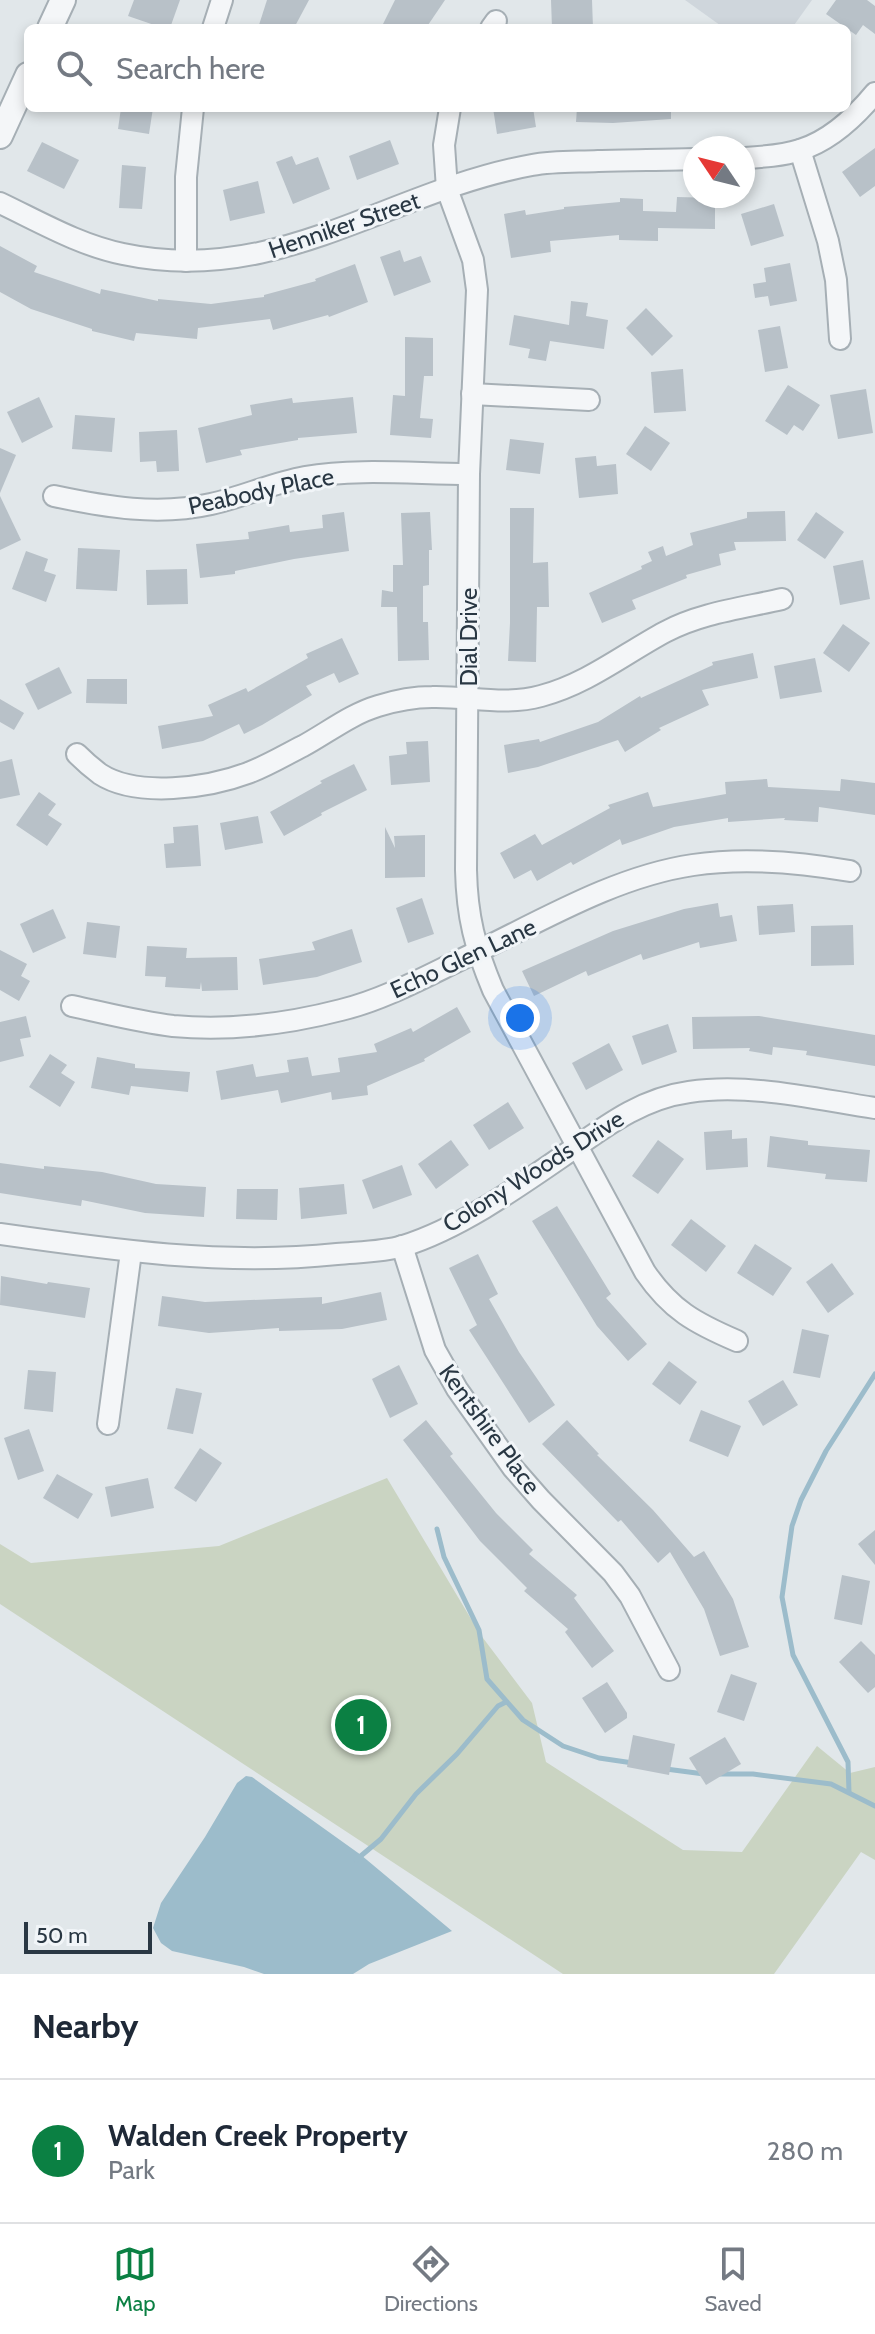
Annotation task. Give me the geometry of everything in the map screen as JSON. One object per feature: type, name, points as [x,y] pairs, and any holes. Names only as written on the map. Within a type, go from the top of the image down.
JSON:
[{"type":"street","points":[[52,24],[63,0]]},
{"type":"street","points":[[214,24],[222,0]]},
{"type":"street","points":[[0,102],[24,78]]},
{"type":"street","points":[[0,136],[24,83]]},
{"type":"street","points":[[755,156],[800,150],[837,130],[875,93]]},
{"type":"street","points":[[186,261],[186,177],[193,112]]},
{"type":"street","name":"Dial Drive","points":[[449,112],[444,145],[447,189],[473,260],[477,290],[469,474],[467,892],[477,953],[493,990],[656,1287],[665,1299],[691,1320],[737,1341]]},
{"type":"street","points":[[800,150],[828,241],[836,280],[840,339]]},
{"type":"street","name":"Henniker Street","points":[[0,203],[98,248],[144,258],[211,261],[270,252],[447,189],[539,164],[683,159]]},
{"type":"street","points":[[472,394],[589,400]]},
{"type":"street","name":"Peabody Place","points":[[54,496],[116,508],[165,510],[206,505],[274,485],[330,474],[469,474]]},
{"type":"street","points":[[77,754],[100,774],[119,783],[168,788],[194,786],[251,772],[379,705],[430,696],[520,700],[560,690],[685,623],[782,599]]},
{"type":"street","name":"Echo Glen Lane","points":[[72,1006],[172,1025],[226,1027],[287,1022],[357,1005],[398,990],[597,895],[647,875],[693,865],[750,860],[850,871]]},
{"type":"street","name":"Colony Woods Drive","points":[[0,1234],[131,1252],[216,1258],[307,1258],[402,1246],[477,1212],[624,1113],[647,1103],[686,1092],[733,1090],[875,1108]]},
{"type":"street","name":"Kentshire Place","points":[[402,1246],[435,1350],[457,1389],[522,1479],[613,1573],[630,1596],[669,1670]]},
{"type":"street","points":[[108,1424],[131,1252]]},
{"type":"shaded area","points":[[685,0],[812,0],[795,24],[718,24]]},
{"type":"green space","points":[[387,1478],[480,1634],[532,1703],[546,1762],[683,1850],[742,1852],[817,1746],[850,1773],[875,1767],[875,1860],[861,1852],[774,1974],[563,1974],[0,1604],[0,1544],[31,1563],[219,1546]]},
{"type":"water","points":[[246,1776],[252,1777],[361,1855],[452,1931],[369,1964],[353,1974],[264,1974],[172,1951],[161,1943],[153,1928],[161,1903],[237,1783]]},
{"type":"building","points":[[134,0],[180,0],[171,24],[151,24],[128,16]]},
{"type":"building","points":[[267,0],[309,0],[296,24],[259,24]]},
{"type":"building","points":[[395,0],[445,0],[429,24],[383,24]]},
{"type":"building","points":[[551,0],[592,0],[593,24],[552,24]]},
{"type":"building","points":[[836,0],[867,0],[875,6],[875,34],[863,25],[856,35],[851,32],[851,24],[840,24],[826,14]]},
{"type":"building","points":[[120,112],[152,112],[149,134],[118,129]]},
{"type":"building","points":[[494,112],[534,112],[536,127],[497,134]]},
{"type":"building","points":[[577,112],[671,112],[671,119],[576,122]]},
{"type":"building","points":[[390,140],[399,164],[357,180],[349,156]]},
{"type":"building","points":[[42,142],[79,160],[64,189],[27,171]]},
{"type":"building","points":[[875,148],[875,186],[860,197],[842,172]]},
{"type":"building","points":[[292,156],[296,165],[318,157],[330,189],[293,204],[276,162]]},
{"type":"building","points":[[122,165],[146,167],[142,209],[119,208]]},
{"type":"building","points":[[258,181],[265,213],[230,221],[223,190]]},
{"type":"building","points":[[677,197],[683,197],[683,208],[715,208],[715,229],[658,228],[658,241],[619,240],[619,235],[550,241],[551,252],[511,258],[504,214],[525,210],[526,215],[564,207],[620,202],[620,198],[643,199],[643,211],[676,212]]},
{"type":"building","points":[[774,204],[784,236],[751,246],[741,214]]},
{"type":"building","points":[[0,246],[37,266],[34,272],[100,294],[101,289],[158,301],[211,304],[264,297],[316,281],[355,264],[368,302],[329,317],[273,330],[270,319],[198,328],[197,339],[136,333],[134,341],[92,331],[31,309],[0,292]]},
{"type":"building","points":[[400,250],[404,262],[421,256],[431,282],[394,296],[380,257]]},
{"type":"building","points":[[790,263],[797,301],[770,306],[768,296],[755,298],[753,284],[766,282],[764,268]]},
{"type":"building","points":[[571,301],[588,303],[586,316],[608,320],[604,349],[550,341],[546,361],[528,358],[530,349],[509,345],[514,315],[569,325]]},
{"type":"building","points":[[646,308],[673,336],[652,356],[626,328]]},
{"type":"building","points":[[780,326],[788,368],[765,372],[758,330]]},
{"type":"building","points":[[405,337],[433,338],[433,376],[424,376],[420,418],[433,419],[431,438],[390,435],[393,395],[405,396]]},
{"type":"building","points":[[683,369],[686,411],[654,413],[651,372]]},
{"type":"building","points":[[788,385],[820,405],[803,431],[794,425],[787,435],[765,421]]},
{"type":"building","points":[[866,389],[873,433],[838,439],[830,395]]},
{"type":"building","points":[[39,397],[53,427],[22,443],[7,412]]},
{"type":"building","points":[[353,397],[357,433],[298,438],[240,450],[242,455],[206,463],[198,428],[252,415],[250,405],[292,398],[293,403]]},
{"type":"building","points":[[75,415],[115,418],[112,452],[72,449]]},
{"type":"building","points":[[645,426],[670,443],[651,471],[626,454]]},
{"type":"building","points":[[177,430],[179,471],[157,472],[156,461],[140,462],[139,432]]},
{"type":"building","points":[[510,439],[544,443],[540,474],[506,470]]},
{"type":"building","points":[[0,448],[16,455],[0,493]]},
{"type":"building","points":[[596,456],[597,466],[616,464],[618,494],[579,498],[575,458]]},
{"type":"building","points":[[0,496],[21,540],[0,550]]},
{"type":"building","points":[[510,508],[534,508],[533,563],[548,562],[549,607],[537,607],[536,662],[508,661]]},
{"type":"building","points":[[785,511],[786,541],[734,542],[736,550],[719,554],[721,565],[686,575],[687,578],[632,600],[636,609],[602,623],[589,593],[642,569],[641,566],[652,561],[648,552],[663,546],[666,556],[693,545],[690,533],[747,518],[747,512]]},
{"type":"building","points":[[344,512],[349,551],[200,578],[196,544],[249,539],[248,532],[289,525],[290,532],[323,528],[322,515]]},
{"type":"building","points":[[430,512],[432,550],[429,550],[429,585],[423,586],[423,622],[428,622],[429,660],[398,661],[397,607],[381,607],[382,590],[393,592],[393,565],[403,565],[401,513]]},
{"type":"building","points":[[816,512],[844,532],[825,559],[797,540]]},
{"type":"building","points":[[78,548],[120,550],[117,591],[76,589]]},
{"type":"building","points":[[26,551],[48,559],[44,571],[56,575],[46,602],[12,589]]},
{"type":"building","points":[[863,560],[870,599],[840,605],[833,566]]},
{"type":"building","points":[[187,569],[188,604],[147,605],[146,570]]},
{"type":"building","points":[[843,624],[870,643],[849,672],[823,653]]},
{"type":"building","points":[[342,638],[359,674],[339,683],[334,673],[306,686],[312,695],[244,734],[239,724],[203,741],[162,749],[158,726],[213,716],[208,705],[246,688],[248,692],[308,658],[306,654]]},
{"type":"building","points":[[753,653],[758,678],[702,690],[709,705],[659,728],[661,730],[625,752],[618,740],[538,767],[508,773],[504,745],[539,739],[540,742],[598,722],[640,696],[713,665],[712,662]]},
{"type":"building","points":[[815,658],[822,692],[780,699],[774,666]]},
{"type":"building","points":[[59,667],[72,693],[38,710],[25,684]]},
{"type":"building","points":[[87,679],[127,679],[127,704],[86,703]]},
{"type":"building","points":[[0,699],[24,713],[14,730],[0,722]]},
{"type":"building","points":[[428,741],[430,782],[391,785],[389,756],[407,754],[406,742]]},
{"type":"building","points":[[12,759],[20,795],[0,799],[0,762]]},
{"type":"building","points":[[354,764],[367,790],[284,836],[270,812]]},
{"type":"building","points":[[767,779],[768,787],[840,791],[841,779],[875,783],[875,815],[819,807],[818,822],[785,818],[728,822],[728,818],[674,827],[622,845],[620,839],[537,881],[531,870],[514,879],[500,853],[535,834],[542,845],[610,808],[608,805],[648,792],[653,807],[726,794],[725,782]]},
{"type":"building","points":[[39,792],[56,804],[48,815],[62,824],[47,846],[16,825]]},
{"type":"building","points":[[258,816],[263,843],[225,850],[220,823]]},
{"type":"building","points":[[198,825],[201,866],[166,868],[164,844],[174,843],[173,827]]},
{"type":"building","points":[[385,827],[395,848],[394,836],[425,835],[425,877],[385,878]]},
{"type":"building","points":[[422,898],[434,934],[408,943],[396,908]]},
{"type":"building","points":[[718,903],[720,917],[732,915],[737,941],[700,948],[699,942],[643,960],[641,954],[588,976],[586,971],[534,996],[522,971],[613,931],[684,909]]},
{"type":"building","points":[[793,904],[795,932],[759,935],[757,906]]},
{"type":"building","points":[[53,909],[66,938],[33,953],[20,924]]},
{"type":"building","points":[[87,922],[120,926],[116,958],[83,954]]},
{"type":"building","points":[[853,925],[854,965],[811,966],[811,926]]},
{"type":"building","points":[[352,929],[362,962],[317,977],[263,985],[259,959],[315,950],[312,942]]},
{"type":"building","points":[[147,946],[187,948],[186,958],[237,957],[238,990],[202,991],[201,982],[200,989],[165,987],[166,977],[145,976]]},
{"type":"building","points":[[0,950],[27,964],[21,976],[30,981],[19,1001],[0,990]]},
{"type":"building","points":[[457,1007],[471,1032],[425,1061],[367,1086],[368,1095],[332,1100],[331,1092],[281,1103],[278,1090],[221,1100],[216,1071],[253,1064],[256,1077],[289,1072],[287,1060],[308,1057],[312,1076],[340,1072],[338,1058],[377,1052],[374,1044],[411,1028],[413,1032]]},
{"type":"building","points":[[26,1016],[31,1037],[20,1039],[24,1056],[0,1062],[0,1022]]},
{"type":"building","points":[[759,1016],[875,1035],[875,1066],[773,1047],[772,1055],[749,1051],[750,1048],[693,1049],[692,1017]]},
{"type":"building","points":[[668,1024],[677,1052],[642,1065],[632,1036]]},
{"type":"building","points":[[609,1043],[623,1070],[586,1090],[572,1063]]},
{"type":"building","points":[[50,1054],[67,1065],[61,1073],[75,1082],[60,1107],[29,1087]]},
{"type":"building","points":[[97,1057],[135,1064],[135,1068],[190,1072],[188,1092],[131,1086],[129,1095],[91,1088]]},
{"type":"building","points":[[508,1102],[524,1128],[489,1150],[473,1125]]},
{"type":"building","points":[[732,1130],[732,1139],[747,1138],[748,1167],[706,1170],[704,1132]]},
{"type":"building","points":[[770,1136],[808,1141],[808,1145],[870,1150],[867,1182],[825,1179],[826,1174],[767,1167]]},
{"type":"building","points":[[451,1140],[469,1165],[436,1189],[418,1164]]},
{"type":"building","points":[[658,1140],[684,1159],[658,1194],[632,1176]]},
{"type":"building","points":[[0,1163],[102,1172],[156,1184],[206,1187],[204,1217],[145,1213],[82,1200],[81,1206],[0,1193]]},
{"type":"building","points":[[402,1165],[412,1195],[373,1209],[362,1180]]},
{"type":"building","points":[[344,1184],[347,1214],[301,1219],[299,1188]]},
{"type":"building","points":[[237,1189],[278,1189],[277,1220],[236,1219]]},
{"type":"building","points":[[557,1206],[611,1294],[606,1298],[647,1344],[628,1361],[597,1326],[532,1221]]},
{"type":"building","points":[[691,1219],[726,1246],[706,1272],[671,1245]]},
{"type":"building","points":[[755,1244],[792,1268],[773,1296],[737,1273]]},
{"type":"building","points":[[478,1254],[498,1294],[489,1299],[519,1352],[555,1405],[529,1423],[469,1330],[477,1325],[449,1268]]},
{"type":"building","points":[[832,1263],[854,1294],[828,1313],[806,1282]]},
{"type":"building","points":[[1,1276],[90,1288],[85,1318],[0,1305]]},
{"type":"building","points":[[381,1292],[387,1320],[342,1329],[279,1331],[279,1328],[209,1333],[158,1326],[162,1296],[205,1302],[322,1297],[322,1304]]},
{"type":"building","points":[[802,1329],[829,1335],[820,1378],[793,1373]]},
{"type":"building","points":[[669,1361],[697,1382],[680,1405],[652,1384]]},
{"type":"building","points":[[399,1365],[418,1404],[390,1418],[372,1379]]},
{"type":"building","points":[[28,1370],[56,1372],[53,1412],[24,1409]]},
{"type":"building","points":[[783,1380],[798,1405],[763,1426],[748,1401]]},
{"type":"building","points":[[176,1388],[202,1393],[193,1434],[167,1429]]},
{"type":"building","points":[[701,1410],[741,1426],[728,1457],[689,1441]]},
{"type":"building","points":[[426,1420],[453,1454],[450,1456],[496,1513],[533,1550],[529,1554],[577,1595],[574,1598],[614,1651],[592,1668],[565,1632],[568,1629],[524,1591],[527,1588],[480,1541],[403,1440]]},
{"type":"building","points":[[567,1420],[694,1557],[704,1551],[733,1599],[749,1647],[720,1656],[704,1609],[670,1552],[658,1563],[621,1520],[618,1522],[542,1444]]},
{"type":"building","points":[[29,1429],[44,1471],[18,1480],[4,1438]]},
{"type":"building","points":[[200,1448],[222,1463],[196,1502],[174,1488]]},
{"type":"building","points":[[57,1474],[93,1494],[78,1519],[43,1498]]},
{"type":"building","points":[[148,1478],[154,1508],[111,1517],[105,1487]]},
{"type":"building","points":[[875,1530],[875,1565],[858,1544]]},
{"type":"building","points":[[842,1575],[870,1581],[862,1625],[834,1619]]},
{"type":"building","points":[[861,1641],[875,1655],[875,1687],[868,1693],[839,1662]]},
{"type":"building","points":[[731,1674],[757,1683],[744,1721],[717,1712]]},
{"type":"building","points":[[607,1682],[627,1713],[627,1718],[605,1733],[582,1698]]},
{"type":"building","points":[[633,1735],[675,1744],[669,1775],[627,1767]]},
{"type":"building","points":[[725,1737],[741,1764],[706,1785],[689,1758]]},
{"type":"waterway","points":[[849,1792],[848,1762],[793,1655],[782,1597],[792,1526],[801,1500],[826,1451],[875,1374]]},
{"type":"waterway","points":[[437,1529],[444,1557],[479,1630],[487,1679],[523,1720],[563,1746],[599,1758],[633,1763]]},
{"type":"waterway","points":[[356,1860],[381,1839],[416,1794],[457,1754],[498,1706],[506,1702]]},
{"type":"waterway","points":[[666,1769],[704,1774]]},
{"type":"waterway","points":[[718,1774],[753,1774],[831,1784],[875,1806]]},
{"type":"place","name":"Walden Creek Property","points":[[361,1725]]}]
